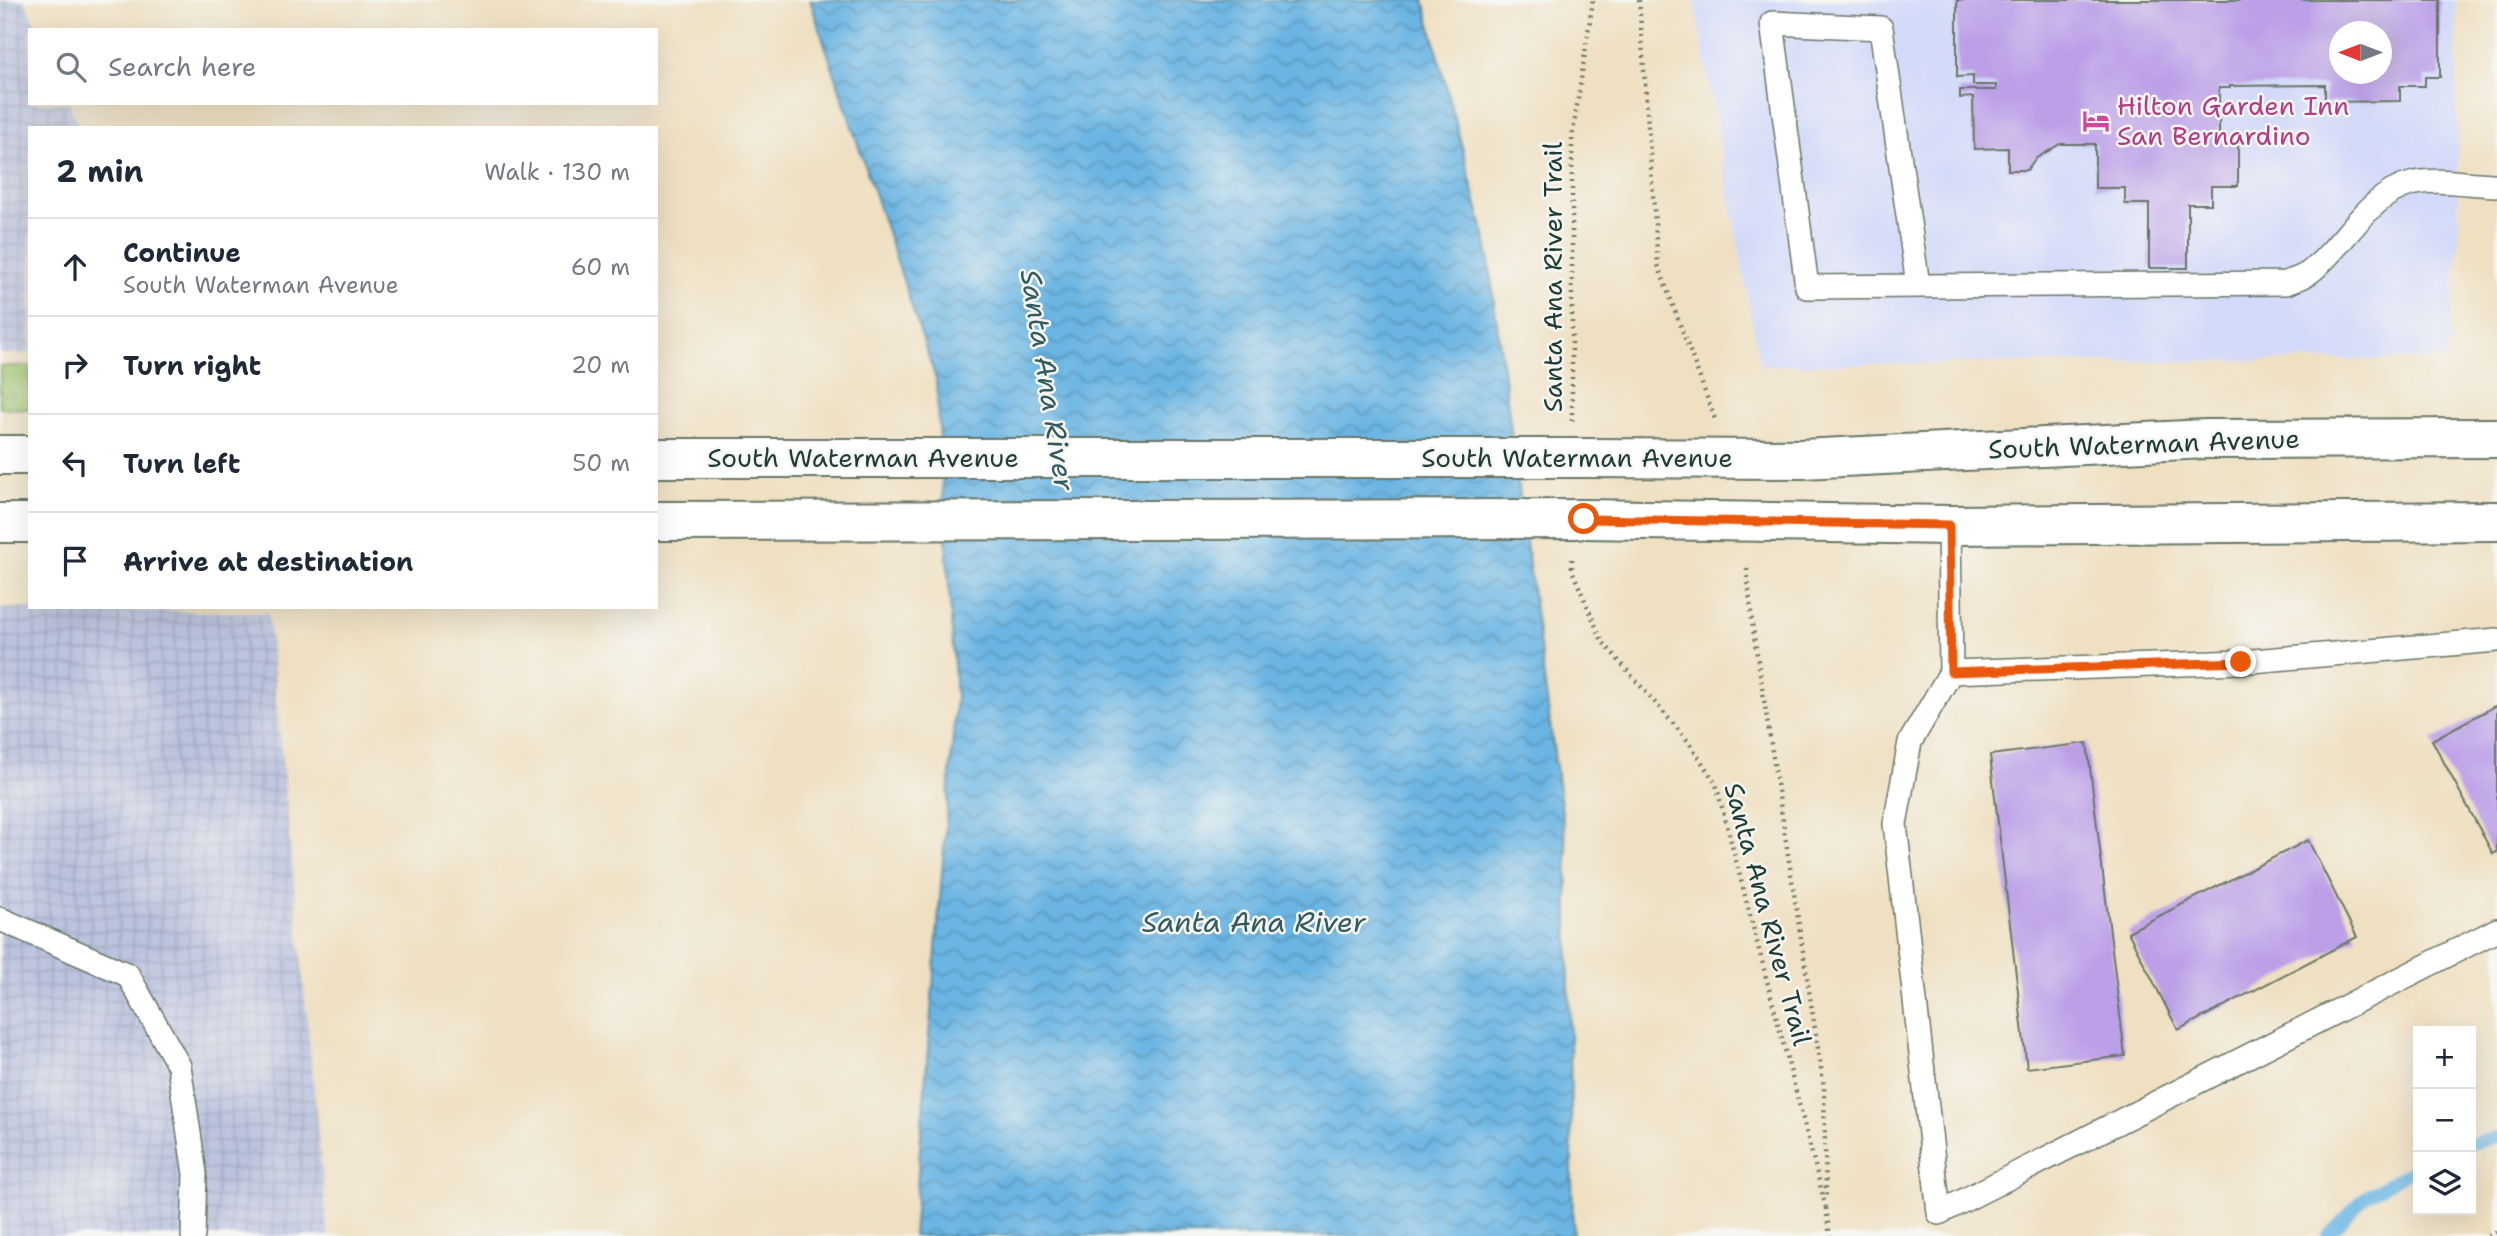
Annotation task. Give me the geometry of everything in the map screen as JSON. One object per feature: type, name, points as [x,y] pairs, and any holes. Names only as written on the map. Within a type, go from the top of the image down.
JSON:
[{"type":"main road","name":"South Waterman Avenue","points":[[658,458],[1577,444],[1802,460],[2206,439],[2497,438]]},
{"type":"main road","points":[[0,455],[28,455]]},
{"type":"main road","points":[[658,521],[1584,519],[1949,525],[2497,521]]},
{"type":"main road","points":[[0,523],[28,523]]},
{"type":"lane","points":[[1918,285],[1881,28],[1772,23],[1807,286],[2286,283],[2309,273],[2387,192],[2430,181],[2497,185]]},
{"type":"lane","points":[[1949,525],[1951,672],[1910,742],[1895,824],[1939,1213],[2497,930]]},
{"type":"lane","points":[[1951,672],[2241,662],[2497,640]]},
{"type":"lane","points":[[0,897],[2,920],[128,975],[179,1066],[195,1174],[193,1236]]},
{"type":"path","name":"Santa Ana River Trail","points":[[1577,444],[1572,139],[1592,0]]},
{"type":"path","points":[[1639,0],[1658,265],[1717,424]]},
{"type":"path","name":"Santa Ana River Trail","points":[[1572,556],[1572,570],[1602,641],[1688,741],[1716,784],[1826,1208],[1830,1236]]},
{"type":"path","name":"Santa Ana River Trail","points":[[1747,569],[1752,622],[1824,1087],[1826,1208]]},
{"type":"path","points":[[2488,1236],[2497,1231]]},
{"type":"shaded area","points":[[0,0],[24,0],[37,28],[28,28],[28,105],[70,105],[78,126],[28,126],[28,354],[0,354]]},
{"type":"shaded area","points":[[1694,0],[2456,0],[2459,240],[2447,359],[1760,365]]},
{"type":"shaded area","points":[[0,608],[268,613],[328,1236],[0,1236]]},
{"type":"green space","points":[[0,366],[28,366],[28,409],[0,408]]},
{"type":"water","name":"Santa Ana River","points":[[810,0],[1424,0],[1486,240],[1567,851],[1573,1236],[913,1236],[956,698],[936,379]]},
{"type":"building","name":"Hilton Garden Inn San Bernardino","points":[[1957,0],[2440,0],[2440,77],[2425,77],[2425,86],[2400,86],[2400,101],[2325,102],[2325,85],[2219,88],[2219,140],[2238,140],[2238,186],[2211,186],[2211,204],[2188,204],[2188,268],[2149,268],[2149,204],[2125,204],[2125,188],[2095,188],[2095,144],[2060,144],[2035,159],[2027,170],[2008,170],[2008,148],[1974,149],[1973,97],[1960,98],[1960,90],[1996,90],[1996,85],[1973,85],[1973,76],[1957,77]]},
{"type":"building","points":[[2497,705],[2497,852],[2493,854],[2432,740]]},
{"type":"building","points":[[2087,743],[2125,1056],[2027,1068],[1990,755]]},
{"type":"building","points":[[2308,840],[2357,937],[2178,1030],[2128,932]]},
{"type":"waterway","points":[[2476,1143],[2497,1137]]},
{"type":"waterway","points":[[2327,1236],[2365,1197],[2413,1170]]},
{"type":"place","name":"Hilton Garden Inn San Bernardino","points":[[2096,121]]},
{"type":"route","points":[[1584,519],[1949,525],[1951,672],[2241,662]]}]
